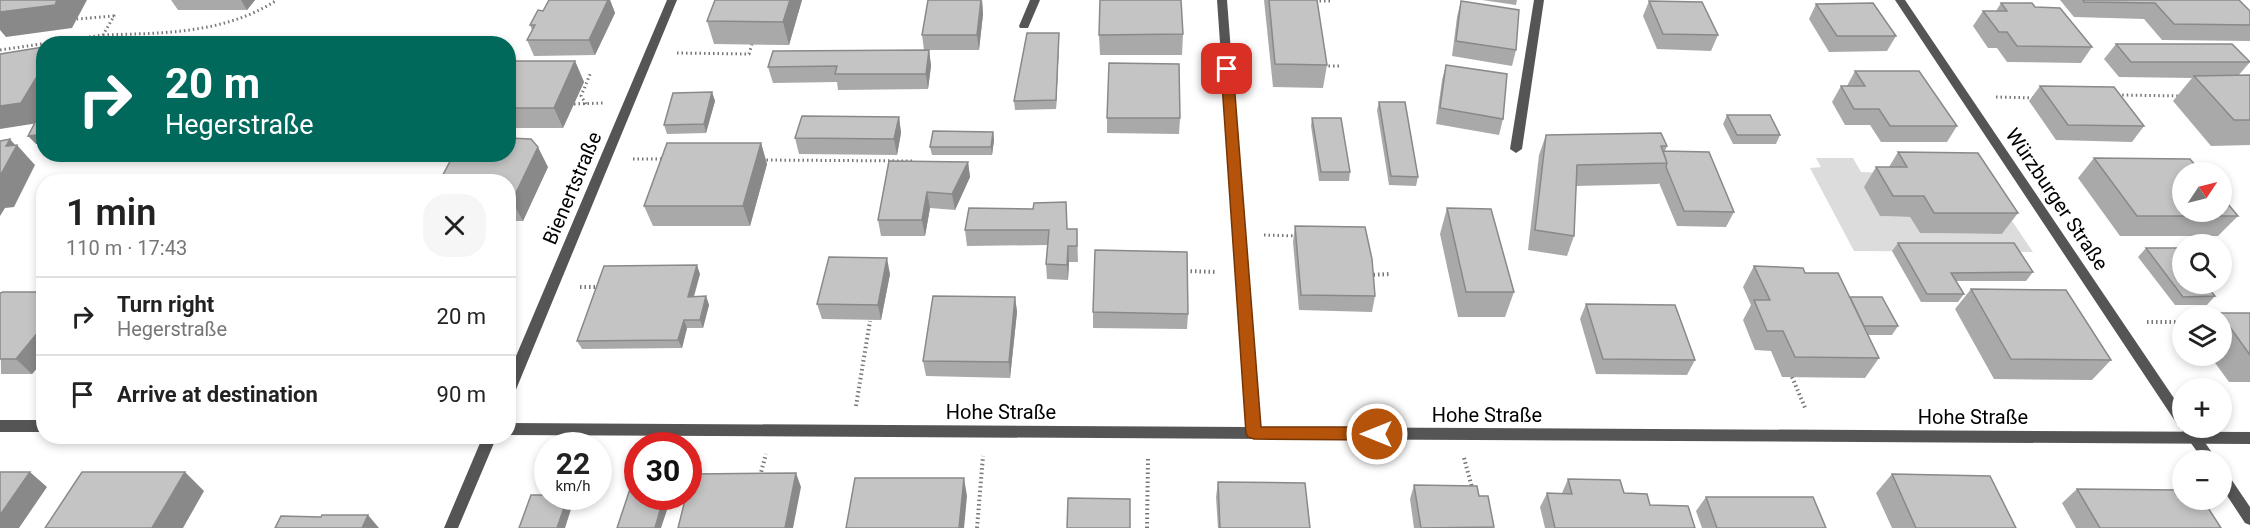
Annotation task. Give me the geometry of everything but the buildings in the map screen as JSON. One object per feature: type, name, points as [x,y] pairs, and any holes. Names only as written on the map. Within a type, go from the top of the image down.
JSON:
[{"type":"street","name":"Bienertstraße","points":[[516,373],[672,0]]},
{"type":"street","points":[[1024,26],[1035,0]]},
{"type":"street","points":[[1222,0],[1254,433]]},
{"type":"street","points":[[1516,149],[1539,0]]},
{"type":"street","name":"Würzburger Straße","points":[[1900,0],[2172,405]]},
{"type":"street","points":[[0,426],[36,426]]},
{"type":"street","name":"Hohe Straße","points":[[516,429],[1817,436],[2172,433]]},
{"type":"street","name":"Hohe Straße","points":[[2232,436],[2250,438]]},
{"type":"street","points":[[451,528],[487,444]]},
{"type":"street","points":[[2232,492],[2250,519]]},
{"type":"path","points":[[96,36],[221,26],[262,12],[277,0]]},
{"type":"path","points":[[1311,2],[1332,2]]},
{"type":"path","points":[[77,19],[114,16],[103,35]]},
{"type":"path","points":[[650,53],[749,54],[752,44]]},
{"type":"path","points":[[0,50],[36,45]]},
{"type":"path","points":[[1320,66],[1342,66]]},
{"type":"path","points":[[586,104],[581,96],[591,72]]},
{"type":"path","points":[[2117,100],[2122,95],[2194,96]]},
{"type":"path","points":[[1965,96],[2045,98]]},
{"type":"path","points":[[574,104],[604,104]]},
{"type":"path","points":[[605,159],[671,159]]},
{"type":"path","points":[[753,160],[919,161]]},
{"type":"path","points":[[1239,235],[1307,236]]},
{"type":"path","points":[[1368,275],[1391,274]]},
{"type":"path","points":[[852,430],[870,321]]},
{"type":"path","points":[[1792,377],[1817,436]]},
{"type":"path","points":[[977,528],[985,431]]},
{"type":"path","points":[[1147,528],[1148,432]]},
{"type":"path","points":[[1458,434],[1475,500]]},
{"type":"shaded area","points":[[1816,158],[1853,158],[1861,172],[1885,173],[1880,216],[1910,217],[1920,233],[2002,234],[2012,221],[2033,252],[1854,251],[1810,168],[1821,167]]},
{"type":"route","points":[[1227,69],[1254,433],[1377,434]]}]
